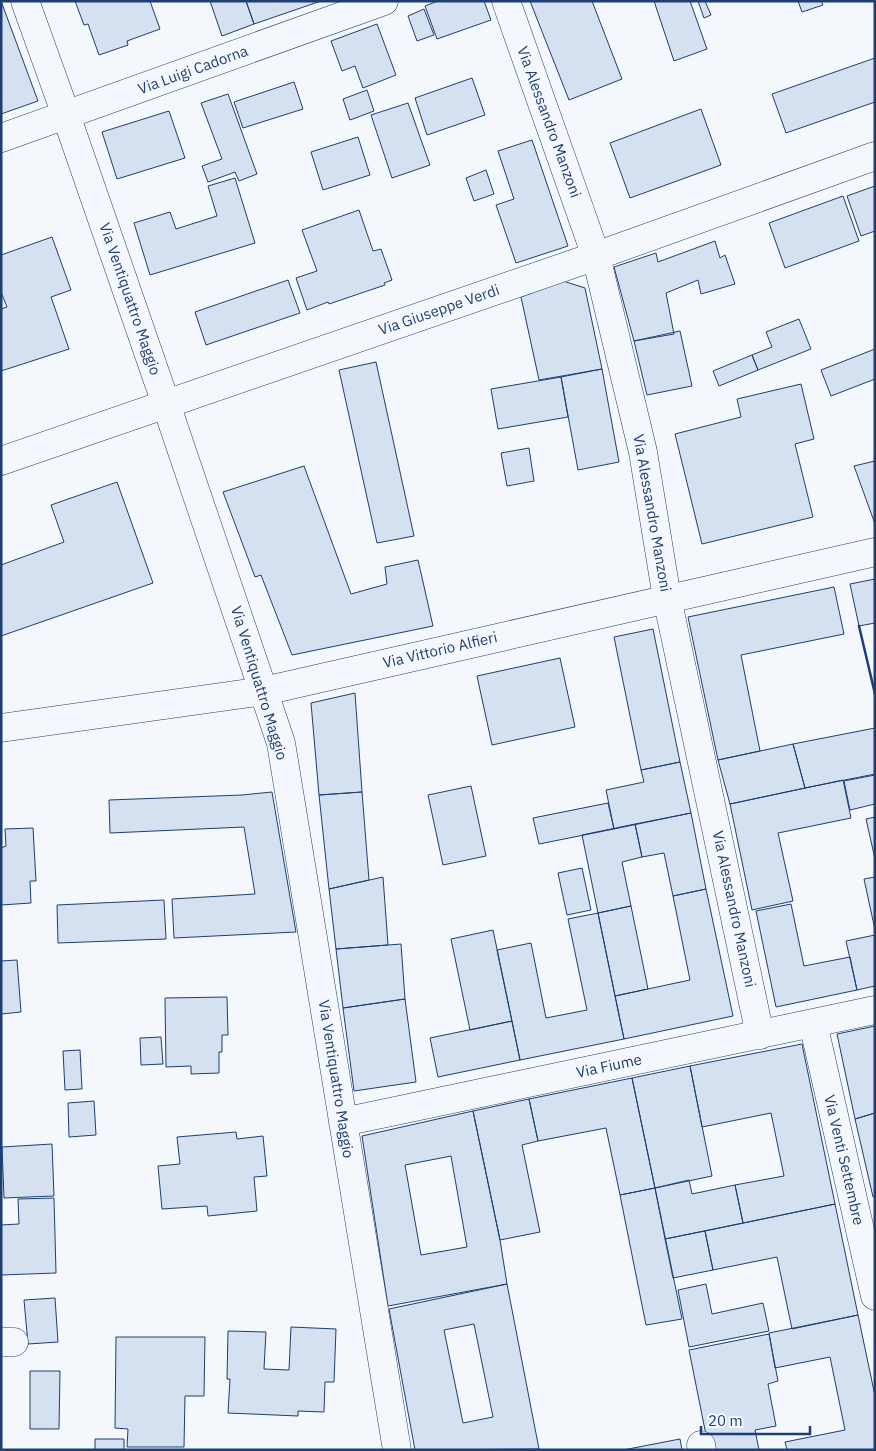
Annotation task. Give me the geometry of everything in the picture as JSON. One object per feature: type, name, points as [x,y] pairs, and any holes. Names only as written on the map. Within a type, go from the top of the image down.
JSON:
[{"type":"street","name":"Via Ventiquattro Maggio","points":[[25,1],[166,404],[281,743],[397,1450]]},
{"type":"street","name":"Via Luigi Cadorna","points":[[1,138],[384,1]]},
{"type":"street","name":"Via Alessandro Manzoni","points":[[506,1],[596,256],[643,452],[667,598],[760,1034]]},
{"type":"street","name":"Via Giuseppe Verdi","points":[[1,461],[596,256],[875,156]]},
{"type":"street","name":"Via Vittorio Alfieri","points":[[1,728],[264,691],[875,552]]},
{"type":"street","name":"Via Fiume","points":[[343,1122],[875,1010]]},
{"type":"street","name":"Via Venti Settembre","points":[[813,1023],[875,1296]]},
{"type":"building","points":[[1,1],[38,101],[1,114]]},
{"type":"building","points":[[75,1],[150,1],[160,29],[127,41],[128,45],[99,55],[88,24],[84,25]]},
{"type":"building","points":[[210,1],[246,1],[254,24],[222,36]]},
{"type":"building","points":[[246,1],[321,1],[254,24]]},
{"type":"building","points":[[438,1],[484,1],[491,20],[437,39],[425,6]]},
{"type":"building","points":[[530,1],[592,1],[622,79],[569,100]]},
{"type":"building","points":[[654,1],[690,1],[707,49],[674,61]]},
{"type":"building","points":[[698,1],[705,1],[711,15],[704,18]]},
{"type":"building","points":[[798,1],[821,1],[823,5],[802,12]]},
{"type":"building","points":[[424,9],[434,35],[417,41],[408,16]]},
{"type":"building","points":[[377,24],[396,75],[363,88],[355,66],[342,71],[331,41]]},
{"type":"building","points":[[875,58],[875,102],[786,133],[772,94]]},
{"type":"building","points":[[472,78],[485,115],[427,135],[415,98]]},
{"type":"building","points":[[294,82],[303,109],[243,128],[234,102]]},
{"type":"building","points":[[367,90],[374,111],[350,120],[343,99]]},
{"type":"building","points":[[228,94],[257,174],[239,181],[235,172],[208,182],[202,166],[222,159],[201,103]]},
{"type":"building","points":[[408,103],[430,165],[392,178],[371,115]]},
{"type":"building","points":[[701,109],[721,165],[630,198],[610,143]]},
{"type":"building","points":[[169,111],[185,158],[117,179],[102,132]]},
{"type":"building","points":[[358,137],[370,175],[323,190],[311,152]]},
{"type":"building","points":[[532,140],[568,246],[516,263],[496,205],[514,199],[498,151]]},
{"type":"building","points":[[486,170],[494,194],[474,201],[466,178]]},
{"type":"building","points":[[235,178],[255,243],[150,275],[134,223],[170,212],[176,229],[217,216],[208,186]]},
{"type":"building","points":[[875,186],[875,231],[861,236],[847,196]]},
{"type":"building","points":[[843,196],[859,241],[785,268],[769,223]]},
{"type":"building","points":[[359,210],[373,251],[381,249],[392,280],[384,283],[385,285],[307,310],[296,278],[317,271],[302,230]]},
{"type":"building","points":[[52,237],[71,290],[51,297],[69,349],[1,371],[1,309],[7,307],[1,292],[1,255]]},
{"type":"building","points":[[715,241],[720,258],[725,255],[735,284],[701,294],[698,280],[666,293],[674,334],[634,341],[614,267],[656,253],[658,262]]},
{"type":"building","points":[[288,280],[300,313],[206,345],[195,312]]},
{"type":"building","points":[[563,281],[585,288],[602,369],[539,380],[521,297]]},
{"type":"building","points":[[799,319],[811,349],[758,370],[752,355],[772,347],[766,332]]},
{"type":"building","points":[[680,331],[692,386],[647,395],[634,341]]},
{"type":"building","points":[[875,349],[875,379],[831,396],[821,370]]},
{"type":"building","points":[[752,355],[758,370],[719,386],[713,371]]},
{"type":"building","points":[[376,362],[414,536],[377,543],[339,370]]},
{"type":"building","points":[[602,369],[619,462],[578,470],[561,377]]},
{"type":"building","points":[[561,377],[568,417],[498,429],[491,389]]},
{"type":"building","points":[[801,384],[814,439],[795,444],[813,517],[702,544],[675,434],[741,417],[737,399]]},
{"type":"building","points":[[529,448],[534,481],[507,486],[501,453]]},
{"type":"building","points":[[875,461],[875,524],[854,466]]},
{"type":"building","points":[[304,466],[351,594],[387,584],[385,567],[418,560],[433,626],[292,655],[261,575],[255,577],[223,492]]},
{"type":"building","points":[[117,482],[153,583],[1,636],[1,565],[64,542],[51,505]]},
{"type":"building","points":[[875,579],[875,623],[859,626],[850,584]]},
{"type":"building","points":[[834,587],[844,634],[741,655],[760,751],[718,760],[688,617]]},
{"type":"building","points":[[653,629],[680,762],[641,770],[614,637]]},
{"type":"building","points":[[560,658],[575,727],[492,745],[477,676]]},
{"type":"building","points":[[355,693],[362,792],[319,795],[311,703]]},
{"type":"building","points":[[875,728],[875,774],[805,788],[793,744]]},
{"type":"building","points":[[793,744],[805,788],[730,804],[718,760]]},
{"type":"building","points":[[680,762],[691,813],[614,829],[606,790],[644,782],[641,770]]},
{"type":"building","points":[[875,775],[875,804],[850,810],[844,781]]},
{"type":"building","points":[[843,780],[851,818],[778,833],[793,901],[752,910],[730,804]]},
{"type":"building","points":[[471,786],[486,856],[443,865],[428,795]]},
{"type":"building","points":[[272,792],[296,932],[174,938],[172,899],[255,894],[244,827],[110,833],[109,800],[242,795]]},
{"type":"building","points":[[362,792],[369,880],[329,889],[319,795]]},
{"type":"building","points":[[608,803],[614,829],[539,844],[533,818]]},
{"type":"building","points":[[691,813],[706,889],[673,896],[664,853],[642,857],[635,824]]},
{"type":"building","points":[[875,817],[875,859],[866,819]]},
{"type":"building","points":[[635,824],[642,857],[622,862],[631,906],[598,913],[582,835]]},
{"type":"building","points":[[33,828],[36,881],[30,881],[31,903],[1,905],[1,848],[6,846],[5,829]]},
{"type":"building","points":[[582,868],[591,910],[567,915],[558,873]]},
{"type":"building","points":[[383,877],[388,945],[336,949],[329,889]]},
{"type":"building","points":[[875,877],[875,930],[864,879]]},
{"type":"building","points":[[706,889],[733,1016],[624,1039],[615,996],[690,980],[673,896]]},
{"type":"building","points":[[164,900],[166,939],[58,943],[57,905]]},
{"type":"building","points":[[791,904],[804,966],[850,957],[857,990],[776,1007],[756,911]]},
{"type":"building","points":[[631,906],[648,989],[615,996],[598,913]]},
{"type":"building","points":[[598,913],[624,1039],[520,1060],[497,950],[531,943],[546,1018],[587,1010],[568,919]]},
{"type":"building","points":[[493,930],[512,1021],[470,1030],[451,939]]},
{"type":"building","points":[[875,935],[875,986],[857,990],[846,941]]},
{"type":"building","points":[[401,944],[405,999],[343,1008],[336,949]]},
{"type":"building","points":[[17,960],[21,1012],[1,1014],[1,961]]},
{"type":"building","points":[[227,997],[228,1035],[222,1035],[222,1052],[219,1052],[219,1073],[191,1074],[191,1066],[166,1067],[165,998]]},
{"type":"building","points":[[405,999],[416,1082],[354,1091],[343,1008]]},
{"type":"building","points":[[512,1021],[520,1060],[438,1077],[430,1038]]},
{"type":"building","points":[[875,1026],[875,1113],[855,1119],[837,1034]]},
{"type":"building","points":[[161,1037],[163,1064],[141,1065],[140,1038]]},
{"type":"building","points":[[802,1044],[835,1204],[743,1223],[735,1185],[784,1176],[771,1113],[702,1127],[690,1066]]},
{"type":"building","points":[[80,1050],[82,1089],[65,1090],[63,1051]]},
{"type":"building","points":[[690,1066],[712,1176],[655,1188],[632,1078]]},
{"type":"building","points":[[632,1078],[655,1188],[620,1195],[606,1128],[538,1141],[529,1099]]},
{"type":"building","points":[[529,1099],[538,1141],[522,1145],[540,1232],[500,1240],[473,1111]]},
{"type":"building","points":[[94,1101],[96,1135],[69,1137],[68,1103]]},
{"type":"building","points":[[473,1111],[500,1240],[507,1284],[388,1306],[362,1136]],"holes":[[[451,1156],[467,1247],[421,1255],[405,1165]]]},
{"type":"building","points":[[875,1113],[875,1196],[873,1197],[855,1119]]},
{"type":"building","points":[[236,1132],[237,1139],[263,1136],[267,1176],[254,1177],[257,1211],[208,1216],[207,1206],[162,1209],[158,1166],[180,1164],[177,1137]]},
{"type":"building","points":[[52,1144],[54,1196],[4,1198],[2,1147]]},
{"type":"building","points":[[689,1180],[692,1194],[735,1185],[743,1223],[665,1239],[655,1188]]},
{"type":"building","points":[[655,1188],[682,1319],[646,1325],[620,1195]]},
{"type":"building","points":[[54,1198],[56,1273],[1,1275],[1,1225],[19,1224],[18,1199]]},
{"type":"building","points":[[835,1204],[858,1315],[792,1329],[777,1257],[713,1270],[705,1231]]},
{"type":"building","points":[[705,1231],[713,1270],[673,1278],[665,1239]]},
{"type":"building","points":[[507,1284],[539,1449],[415,1450],[389,1309]],"holes":[[[474,1324],[493,1417],[463,1423],[444,1330]]]},
{"type":"building","points":[[706,1284],[712,1314],[763,1303],[769,1331],[689,1347],[678,1290]]},
{"type":"building","points":[[55,1298],[58,1342],[28,1344],[24,1300]]},
{"type":"building","points":[[858,1315],[875,1396],[875,1450],[787,1450],[785,1442],[845,1430],[830,1357],[775,1368],[769,1333]]},
{"type":"building","points":[[291,1327],[336,1329],[334,1382],[325,1382],[324,1412],[298,1411],[298,1416],[228,1413],[230,1379],[227,1379],[228,1331],[266,1332],[264,1369],[289,1370]]},
{"type":"building","points":[[769,1334],[778,1381],[768,1384],[776,1426],[755,1430],[759,1450],[709,1450],[689,1350]]},
{"type":"building","points":[[116,1337],[205,1337],[204,1396],[185,1396],[184,1447],[127,1447],[128,1429],[115,1428]]},
{"type":"building","points":[[30,1371],[60,1371],[59,1429],[30,1429]]},
{"type":"building","points":[[95,1439],[124,1439],[124,1450],[95,1450]]},
{"type":"building","points":[[680,1439],[682,1450],[623,1450]]},
{"type":"wall","points":[[859,626],[875,694]]}]
